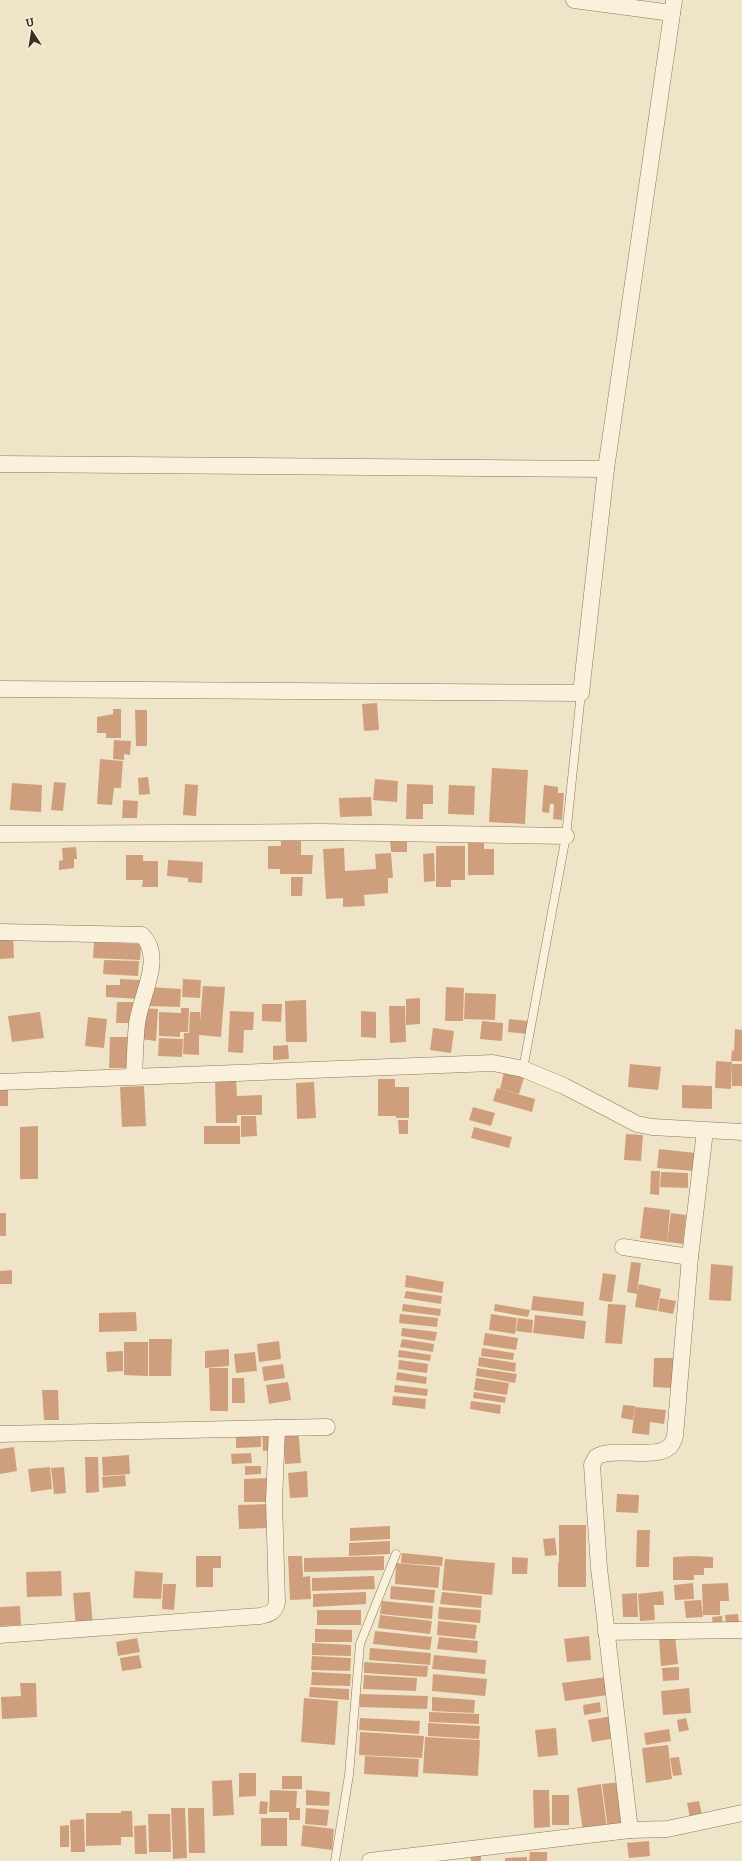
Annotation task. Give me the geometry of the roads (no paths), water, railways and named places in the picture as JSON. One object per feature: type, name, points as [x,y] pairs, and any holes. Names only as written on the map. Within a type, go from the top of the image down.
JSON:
[{"type":"street","points":[[0,689],[581,693],[606,469],[673,6],[574,0]]},
{"type":"street","points":[[0,464],[606,469]]},
{"type":"street","points":[[0,834],[321,832],[566,836]]},
{"type":"street","points":[[0,932],[142,935],[148,941],[151,949],[152,960],[137,1022],[134,1076]]},
{"type":"street","points":[[0,1082],[493,1063],[523,1068],[564,1086],[637,1124],[652,1127],[742,1132]]},
{"type":"street","points":[[630,1830],[599,1568],[593,1459],[605,1453],[657,1452],[669,1448],[673,1443],[675,1436],[690,1257],[705,1131]]},
{"type":"street","points":[[623,1247],[690,1257]]},
{"type":"street","points":[[0,1434],[327,1427]]},
{"type":"street","points":[[0,1635],[260,1616],[273,1612],[276,1608],[277,1602],[274,1501],[277,1428]]},
{"type":"street","points":[[606,1632],[742,1630]]},
{"type":"street","points":[[370,1861],[630,1830],[667,1829],[742,1813]]},
{"type":"lane","points":[[523,1068],[566,836],[581,693]]},
{"type":"lane","points":[[335,1861],[349,1775],[360,1644],[396,1554]]}]
